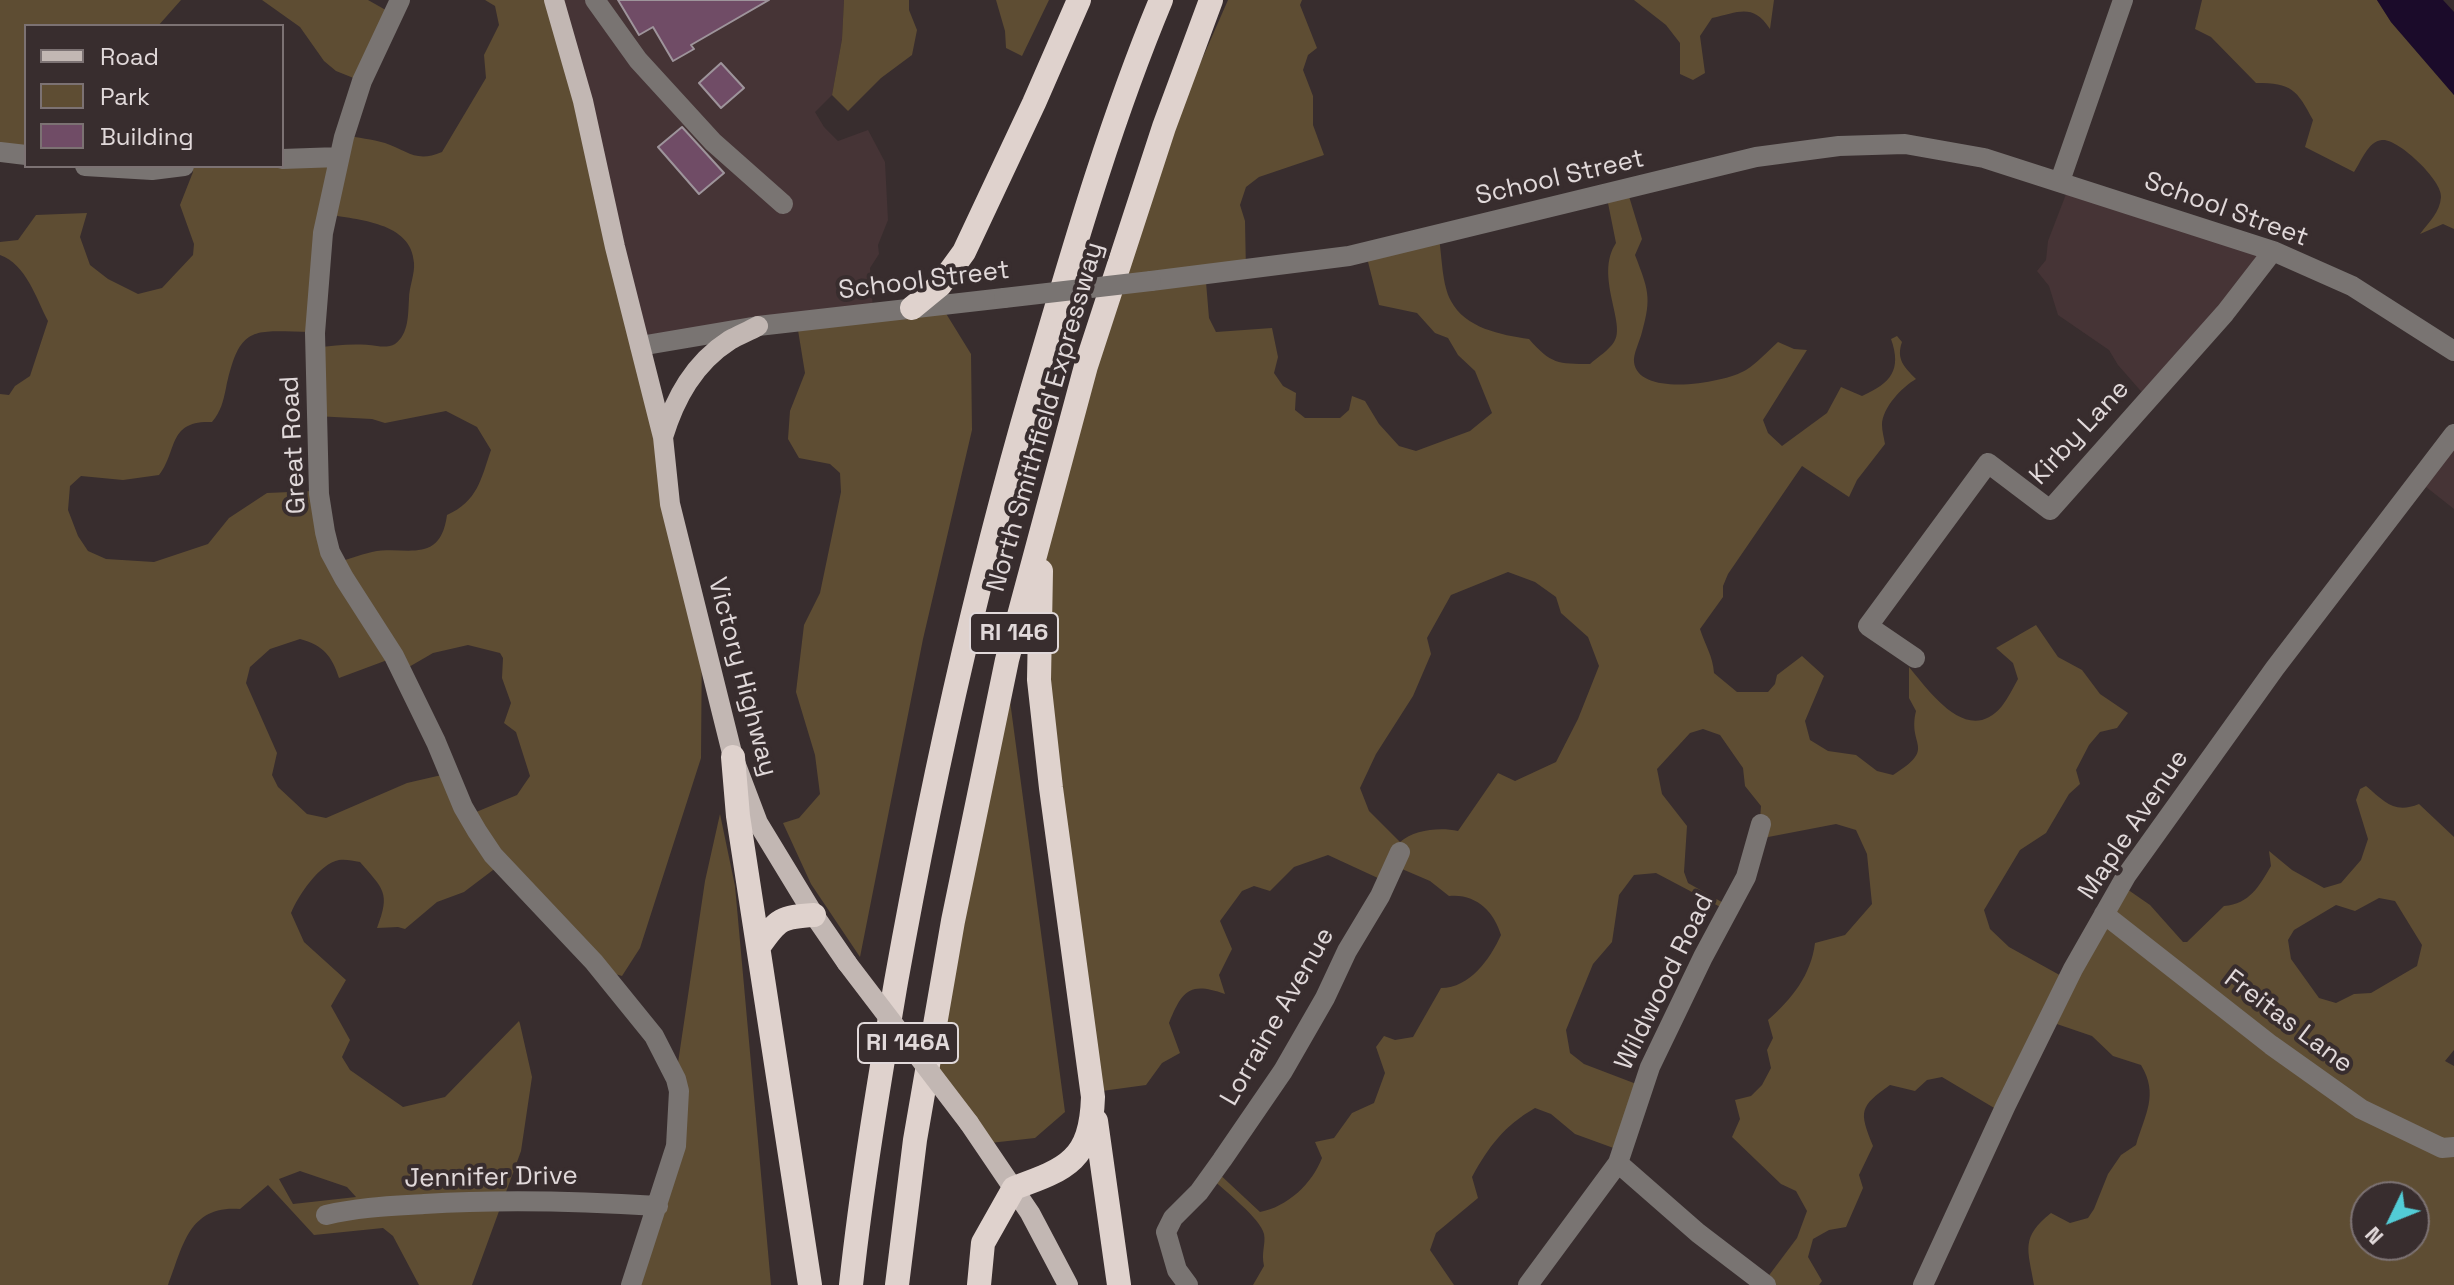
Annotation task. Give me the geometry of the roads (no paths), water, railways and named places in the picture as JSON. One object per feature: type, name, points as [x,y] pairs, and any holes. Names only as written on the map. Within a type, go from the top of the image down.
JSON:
[{"type":"highway","points":[[912,308],[940,285],[964,252],[1079,0]]},
{"type":"highway","name":"North Smithfield Expressway","points":[[851,1285],[868,1148],[923,832],[978,587],[1014,451],[1083,217],[1141,48],[1161,0]]},
{"type":"highway","name":"North Smithfield Expressway","points":[[897,1285],[915,1140],[953,921],[1007,660],[1058,466],[1117,266],[1211,0]]},
{"type":"highway","points":[[1058,466],[1042,568],[1039,680],[1119,1285]]},
{"type":"highway","points":[[733,757],[738,816],[810,1285]]},
{"type":"highway","points":[[760,945],[775,924],[793,916],[814,915]]},
{"type":"highway","points":[[979,1285],[983,1243],[1014,1188],[1054,1172],[1077,1156],[1089,1135],[1093,1097]]},
{"type":"main road","name":"Victory Highway","points":[[554,0],[583,101],[663,437],[670,504],[733,757],[758,823],[847,963],[969,1123],[1014,1188],[1068,1285]]},
{"type":"main road","points":[[663,437],[672,409],[687,380],[711,353],[758,326]]},
{"type":"street","name":"Great Road","points":[[400,0],[362,81],[339,157],[323,233],[315,333],[319,494],[330,552],[394,656],[477,831],[502,865],[594,962],[654,1036],[676,1079],[679,1091],[676,1146],[631,1285]]},
{"type":"street","points":[[595,0],[638,60],[713,142],[783,204]]},
{"type":"street","points":[[2060,181],[2123,0]]},
{"type":"street","name":"School Street","points":[[640,346],[758,326],[1349,256],[1756,157],[1839,146],[1905,144],[1984,158],[2273,251],[2352,286],[2454,351]]},
{"type":"street","points":[[0,152],[24,155]]},
{"type":"street","points":[[284,159],[339,157]]},
{"type":"street","points":[[118,168],[168,168]]},
{"type":"street","name":"Kirby Lane","points":[[1915,658],[1868,626],[1988,463],[2050,510],[2225,313],[2273,251]]},
{"type":"street","name":"Maple Avenue","points":[[1923,1285],[2073,969],[2148,843],[2266,680],[2454,434]]},
{"type":"street","name":"Wildwood Road","points":[[1528,1285],[1618,1163],[1650,1067],[1746,877],[1761,824]]},
{"type":"street","name":"Lorraine Avenue","points":[[1188,1285],[1177,1270],[1166,1232],[1173,1218],[1199,1192],[1283,1071],[1380,896],[1400,852]]},
{"type":"street","name":"Freitas Lane","points":[[2104,914],[2271,1045],[2361,1109],[2442,1148],[2454,1147]]},
{"type":"street","points":[[1618,1163],[1698,1233],[1766,1285]]},
{"type":"street","name":"Jennifer Drive","points":[[326,1215],[354,1208],[450,1202],[573,1200],[658,1206]]}]
